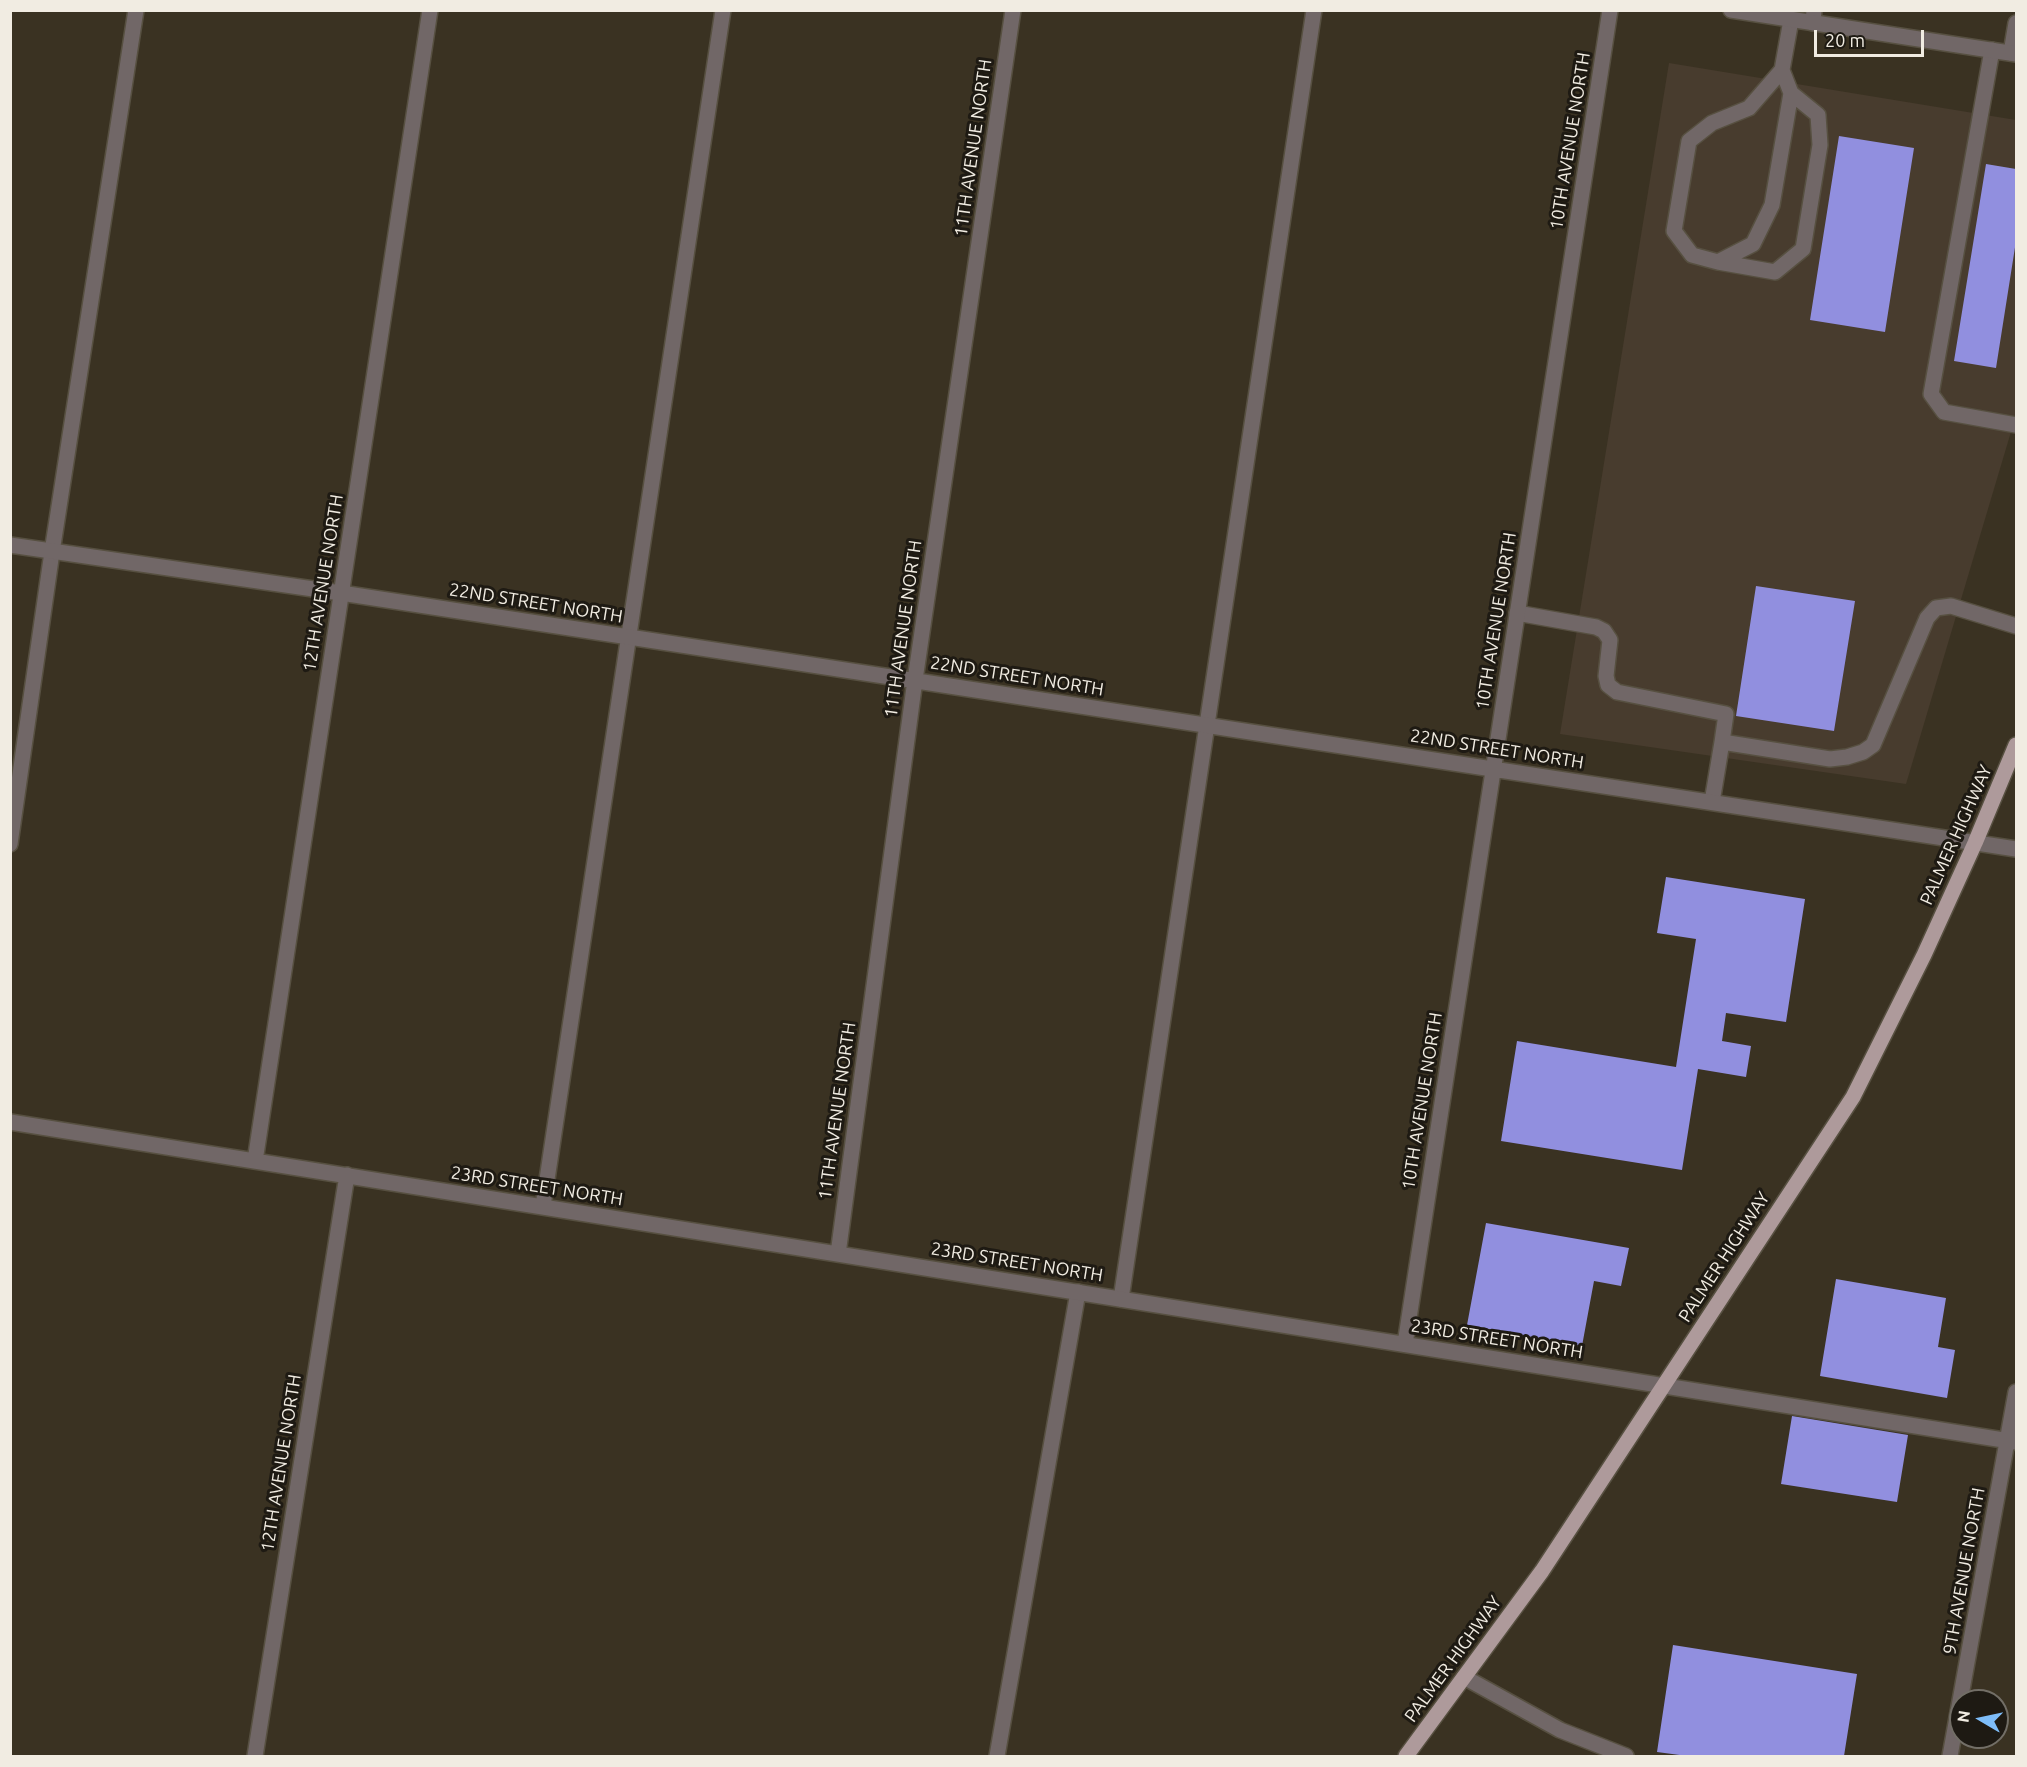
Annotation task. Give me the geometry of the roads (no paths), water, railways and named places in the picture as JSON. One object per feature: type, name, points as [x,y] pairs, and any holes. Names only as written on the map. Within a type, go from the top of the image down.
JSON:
[{"type":"main road","name":"PALMER HIGHWAY","points":[[1406,1756],[1542,1571],[1853,1097],[1924,955],[2016,745]]},
{"type":"street","points":[[10,844],[52,552],[136,10]]},
{"type":"street","name":"12TH AVENUE NORTH","points":[[255,1161],[430,10]]},
{"type":"street","points":[[543,1206],[723,10]]},
{"type":"street","name":"11TH AVENUE NORTH","points":[[837,1254],[915,680],[1013,10]]},
{"type":"street","points":[[1121,1299],[1314,10]]},
{"type":"street","name":"10TH AVENUE NORTH","points":[[1405,1344],[1610,10]]},
{"type":"street","points":[[1731,10],[1791,20],[1814,17],[2014,54],[2016,23]]},
{"type":"street","points":[[1782,70],[1791,93],[1818,114],[1821,145],[1803,249],[1775,272],[1692,255],[1674,231],[1689,141],[1712,123],[1749,108],[1782,70],[1791,20]]},
{"type":"street","points":[[1992,50],[1931,393],[1944,412],[2016,425]]},
{"type":"street","points":[[1718,262],[1752,244],[1772,205],[1791,93]]},
{"type":"street","name":"22ND STREET NORTH","points":[[10,545],[341,592],[2016,849]]},
{"type":"street","points":[[1722,742],[1830,759],[1863,752],[1873,745],[1927,618],[1936,608],[1951,606],[2016,626]]},
{"type":"street","points":[[1517,613],[1596,627],[1604,631],[1610,640],[1606,676],[1608,685],[1617,692],[1725,714],[1712,802]]},
{"type":"street","name":"23RD STREET NORTH","points":[[10,1122],[2012,1441]]},
{"type":"street","name":"12TH AVENUE NORTH","points":[[255,1756],[347,1175]]},
{"type":"street","points":[[997,1756],[1078,1292]]},
{"type":"street","name":"9TH AVENUE NORTH","points":[[1950,1756],[2012,1441],[2016,1392]]},
{"type":"street","points":[[1464,1677],[1560,1730],[1626,1756]]}]
